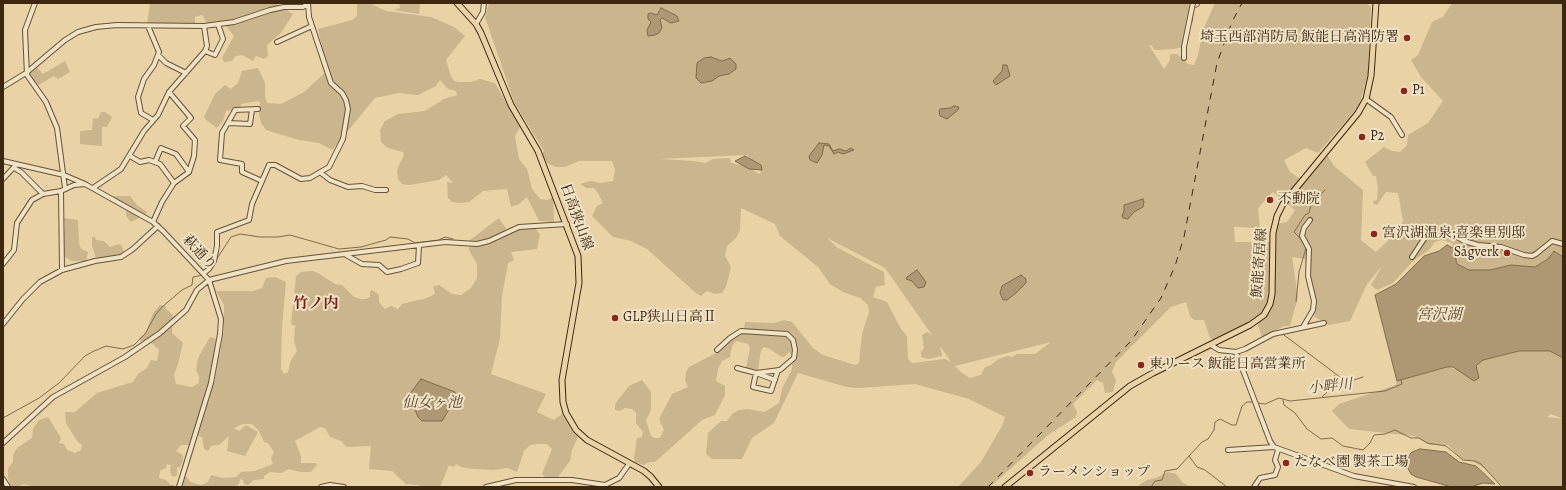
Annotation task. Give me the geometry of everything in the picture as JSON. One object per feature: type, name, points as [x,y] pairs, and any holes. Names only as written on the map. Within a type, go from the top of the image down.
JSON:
[{"type":"main road","name":"日高狭山線","points":[[457,3],[476,24],[511,105],[540,156],[578,256],[580,272],[562,380],[564,408],[570,422],[581,435],[598,447],[651,477],[659,487]]},
{"type":"main road","name":"飯能寄居線","points":[[1005,487],[1130,386],[1255,322],[1267,310],[1271,299],[1273,286],[1273,227],[1279,212],[1358,113],[1366,99],[1371,84],[1376,3]]},
{"type":"street","points":[[35,3],[25,30],[26,73],[46,102],[57,128],[64,175],[62,270]]},
{"type":"street","points":[[476,24],[483,12],[484,3]]},
{"type":"street","points":[[1184,58],[1184,47],[1193,3]]},
{"type":"street","points":[[3,87],[26,73],[65,40],[78,32],[96,27],[204,26],[234,22],[270,10],[284,7],[303,7],[308,4]]},
{"type":"street","points":[[204,273],[209,269],[214,261],[217,246],[217,232],[249,220],[252,204],[270,164],[275,165],[301,179],[310,178],[321,173],[330,165],[343,139],[348,109],[342,93],[332,83],[308,17],[308,4]]},
{"type":"street","points":[[205,51],[215,55],[223,39],[218,24]]},
{"type":"street","points":[[148,26],[159,52],[144,79],[138,97],[141,113],[153,120]]},
{"type":"street","points":[[92,188],[118,172],[130,156],[144,131],[162,108],[169,92],[205,51],[207,46],[204,26]]},
{"type":"street","points":[[278,42],[312,26]]},
{"type":"street","points":[[158,55],[166,63],[186,73]]},
{"type":"street","points":[[153,222],[162,202],[174,183],[189,172],[193,162],[195,140],[183,126],[191,118],[169,92]]},
{"type":"street","points":[[1366,99],[1391,117],[1402,135]]},
{"type":"street","points":[[258,109],[236,110],[222,133],[220,160],[242,164],[242,172],[262,182]]},
{"type":"street","points":[[228,123],[250,124],[252,110]]},
{"type":"street","points":[[155,162],[161,148],[176,154],[189,172]]},
{"type":"street","points":[[130,156],[140,162],[149,160],[155,162],[165,169],[174,183]]},
{"type":"street","name":"萩通り","points":[[3,161],[15,166],[64,175],[85,184],[153,222],[204,273],[209,280],[221,319],[220,334],[211,383],[179,487]]},
{"type":"street","points":[[3,178],[15,166],[43,194]]},
{"type":"street","points":[[321,173],[330,180],[348,187],[362,186],[375,190],[386,190]]},
{"type":"street","points":[[3,264],[14,250],[16,228],[21,216],[32,200],[43,194],[85,184]]},
{"type":"street","points":[[1302,327],[1313,310],[1314,301],[1308,276],[1309,249],[1302,236],[1304,224],[1310,220]]},
{"type":"street","points":[[3,443],[52,397],[125,357],[160,333],[186,310],[197,290],[209,280],[286,261],[346,255],[444,242],[477,244],[489,241],[519,227],[567,224]]},
{"type":"street","points":[[3,324],[23,299],[40,282],[62,270],[95,261],[121,257],[133,249],[158,226]]},
{"type":"street","points":[[1443,229],[1464,241],[1478,245],[1501,247],[1522,255],[1532,256],[1552,241],[1563,244]]},
{"type":"street","points":[[1412,257],[1428,233]]},
{"type":"street","points":[[346,255],[362,264],[379,265],[387,272],[401,269],[419,262],[419,246]]},
{"type":"street","points":[[1211,345],[1219,350],[1236,352],[1246,349],[1272,334],[1324,323]]},
{"type":"street","points":[[717,350],[730,338],[741,331],[787,334],[793,340],[795,353],[792,360],[778,370],[756,373]]},
{"type":"street","points":[[1236,352],[1270,441],[1276,448],[1275,460],[1278,467],[1275,474],[1260,478],[1255,487]]},
{"type":"street","points":[[737,368],[775,380]]},
{"type":"street","points":[[756,373],[753,387],[771,391],[778,370]]},
{"type":"street","points":[[765,377],[767,371]]},
{"type":"street","points":[[1228,450],[1276,448],[1354,476],[1414,487]]},
{"type":"street","points":[[486,487],[516,480],[572,480],[605,485],[619,478],[630,464]]},
{"type":"street","points":[[3,479],[8,487]]},
{"type":"street","points":[[321,487],[330,485],[344,487]]},
{"type":"shaded area","points":[[150,3],[275,3],[293,14],[281,33],[267,45],[268,56],[264,59],[256,56],[253,61],[242,55],[236,56],[232,61],[224,62],[222,58],[234,36],[226,26],[219,21],[207,23],[202,15],[195,17],[195,25],[147,25]]},
{"type":"shaded area","points":[[357,3],[369,3],[386,11],[431,17],[454,27],[465,36],[446,60],[451,76],[454,81],[459,82],[471,82],[480,79],[495,83],[520,127],[515,136],[519,159],[527,169],[532,189],[540,199],[547,200],[553,197],[554,222],[539,221],[527,197],[519,204],[511,207],[507,189],[483,191],[469,202],[460,203],[452,202],[448,198],[447,182],[453,183],[446,175],[439,180],[409,185],[402,184],[398,179],[397,170],[404,155],[403,152],[388,148],[381,142],[380,130],[385,121],[398,114],[425,111],[444,99],[457,95],[456,91],[448,89],[440,80],[436,86],[418,95],[399,93],[375,98],[332,150],[319,143],[299,140],[266,130],[261,123],[259,114],[260,102],[257,101],[241,104],[240,109],[226,111],[223,121],[217,128],[206,120],[204,117],[215,94],[225,85],[231,89],[238,83],[242,71],[258,68],[265,83],[265,96],[267,103],[281,104],[304,92],[329,69],[324,56],[318,29],[352,20],[357,16]]},
{"type":"shaded area","points":[[399,3],[420,3],[419,14],[394,10],[400,8]]},
{"type":"shaded area","points":[[489,3],[1192,3],[1185,46],[1175,49],[1155,50],[1151,45],[1149,45],[1164,69],[1170,60],[1170,55],[1173,54],[1177,54],[1188,64],[1194,65],[1198,55],[1203,30],[1215,3],[1367,3],[1371,7],[1368,74],[1359,106],[1318,153],[1306,148],[1284,160],[1290,172],[1305,182],[1327,155],[1334,166],[1363,190],[1361,240],[1376,252],[1398,231],[1403,221],[1398,193],[1386,192],[1377,205],[1373,203],[1373,201],[1377,200],[1378,189],[1376,176],[1373,176],[1365,162],[1384,147],[1392,151],[1400,152],[1407,145],[1408,135],[1428,123],[1443,101],[1421,77],[1411,60],[1418,55],[1432,22],[1443,17],[1452,3],[1563,3],[1563,257],[1554,251],[1548,259],[1535,267],[1511,265],[1490,270],[1469,270],[1457,264],[1452,243],[1442,240],[1435,242],[1429,250],[1413,261],[1393,283],[1377,290],[1371,285],[1383,265],[1367,284],[1350,321],[1329,325],[1315,317],[1305,259],[1292,257],[1298,297],[1290,326],[1284,326],[1262,337],[1256,320],[1214,340],[1210,338],[1204,320],[1194,320],[1190,316],[1186,302],[1171,307],[1116,362],[1112,372],[1116,380],[1113,392],[1105,393],[1103,383],[1097,380],[1073,404],[1077,412],[1076,417],[1048,435],[990,487],[958,487],[981,462],[1002,426],[1005,417],[969,399],[915,384],[859,388],[847,387],[798,373],[774,423],[752,438],[742,459],[712,459],[706,454],[708,433],[721,421],[727,421],[732,414],[739,410],[748,409],[765,412],[779,403],[782,389],[792,369],[792,364],[797,359],[789,352],[784,357],[764,347],[761,350],[758,370],[746,368],[750,348],[748,344],[736,341],[732,346],[730,357],[722,361],[718,369],[716,381],[725,386],[725,395],[715,415],[702,420],[655,462],[649,462],[644,465],[635,462],[634,458],[637,438],[642,437],[643,432],[636,423],[636,413],[632,409],[625,408],[620,411],[615,410],[615,404],[629,386],[642,380],[651,392],[651,410],[646,420],[651,436],[654,438],[660,438],[664,430],[659,419],[672,394],[688,387],[685,380],[686,372],[689,367],[725,347],[733,333],[744,329],[745,322],[774,323],[784,320],[792,322],[813,348],[823,355],[855,365],[859,363],[862,334],[869,312],[868,305],[860,298],[843,292],[830,284],[818,267],[780,236],[775,224],[741,208],[740,230],[736,238],[727,246],[725,256],[731,267],[726,287],[722,293],[715,294],[707,291],[701,296],[697,294],[647,249],[631,241],[613,237],[592,216],[597,206],[603,203],[598,193],[594,188],[586,188],[580,184],[591,181],[600,183],[613,181],[615,170],[612,161],[579,161],[565,167],[556,167],[547,163],[542,154],[544,151],[514,102],[485,17]],"holes":[[[747,155],[761,172],[759,174],[746,166],[731,163],[730,158],[713,159],[705,163],[659,159]],[[1273,192],[1295,210],[1287,222],[1276,224],[1275,238],[1270,242],[1235,242],[1234,227],[1260,228],[1258,208]],[[827,238],[885,268],[932,335],[927,332],[922,335],[924,348],[921,352],[921,357],[928,359],[942,356],[940,346],[951,362],[945,359],[912,363],[908,359],[907,336],[901,329],[887,302],[873,297],[876,287],[885,285],[884,272],[838,248]],[[1051,342],[1035,354],[1017,354],[1012,357],[1008,356],[998,359],[991,365],[985,367],[981,375],[970,378],[955,366]]]},
{"type":"shaded area","points":[[65,61],[70,72],[58,79],[54,76],[37,86],[29,75],[29,73],[36,66],[43,74]]},
{"type":"shaded area","points":[[101,112],[105,112],[112,117],[107,127],[102,127],[102,146],[80,144],[80,131],[92,130],[93,118],[98,119]]},
{"type":"shaded area","points":[[130,196],[137,205],[147,212],[146,214],[131,222],[126,216],[126,206],[114,197]]},
{"type":"shaded area","points":[[63,218],[78,220],[79,243],[81,249],[88,252],[86,261],[72,261],[65,257],[63,247],[65,224]]},
{"type":"shaded area","points":[[499,218],[509,233],[518,229],[534,227],[540,234],[537,249],[511,252],[514,260],[508,263],[502,296],[500,339],[491,374],[546,394],[537,412],[554,420],[562,414],[573,433],[578,437],[572,450],[570,461],[558,477],[546,478],[542,474],[552,449],[547,444],[538,444],[530,445],[524,451],[517,472],[508,468],[493,470],[472,469],[461,467],[456,464],[454,467],[449,465],[440,487],[421,487],[419,485],[406,484],[392,471],[369,469],[371,446],[347,447],[341,441],[330,437],[325,428],[320,427],[295,441],[301,456],[301,463],[316,463],[317,465],[311,472],[300,472],[289,469],[281,473],[270,472],[264,476],[264,479],[254,480],[248,485],[244,484],[243,480],[240,479],[239,484],[235,487],[181,487],[184,476],[187,477],[190,482],[201,485],[208,482],[211,475],[223,478],[236,477],[241,472],[255,471],[273,464],[271,458],[274,452],[268,443],[264,442],[259,431],[252,424],[243,424],[234,428],[239,431],[246,425],[258,432],[245,456],[227,451],[229,436],[219,445],[211,446],[208,451],[204,449],[202,437],[198,436],[215,380],[224,330],[224,305],[216,291],[253,291],[262,288],[266,278],[275,277],[286,282],[282,327],[281,369],[284,374],[288,372],[291,360],[297,351],[294,341],[295,326],[291,324],[296,276],[301,272],[312,271],[318,273],[335,284],[342,285],[354,297],[361,299],[370,297],[370,292],[372,290],[379,295],[379,302],[385,309],[391,306],[398,309],[402,304],[427,298],[435,294],[433,287],[439,285],[452,294],[461,295],[471,288],[477,278],[477,264],[469,250],[470,240]],"holes":[[[424,380],[428,383],[454,391],[442,421],[422,421],[410,399]]]},
{"type":"shaded area","points":[[92,237],[95,237],[96,240],[104,241],[110,247],[119,244],[122,246],[124,253],[121,256],[96,258],[92,246]]},
{"type":"shaded area","points":[[160,305],[166,306],[166,309],[173,315],[172,333],[183,343],[174,375],[176,384],[192,387],[199,383],[199,376],[196,370],[198,358],[210,337],[216,339],[212,373],[189,445],[181,445],[176,451],[183,455],[183,462],[179,468],[177,467],[177,475],[174,477],[171,475],[171,465],[167,464],[166,468],[160,471],[159,478],[166,480],[171,485],[173,484],[174,487],[36,487],[23,484],[19,487],[10,487],[8,468],[13,462],[13,455],[17,448],[32,438],[33,429],[39,420],[48,417],[61,438],[59,443],[64,444],[67,450],[75,453],[81,450],[82,445],[77,441],[66,423],[65,412],[75,412],[97,393],[133,382],[138,374],[147,368],[151,360],[157,361],[159,350],[150,341],[141,341],[139,339],[145,334],[153,313]]},
{"type":"shaded area","points":[[1519,351],[1550,351],[1563,358],[1563,419],[1563,487],[1503,487],[1484,468],[1472,461],[1461,459],[1448,445],[1430,445],[1414,436],[1349,429],[1332,411],[1339,404],[1396,385],[1397,381],[1447,367],[1479,376],[1475,368],[1483,360]],"holes":[[[1551,414],[1563,419],[1547,417]]]},
{"type":"shaded area","points":[[1168,472],[1176,474],[1182,482],[1190,487],[1140,487],[1139,485],[1147,480],[1156,478]]},
{"type":"water","points":[[661,8],[677,16],[679,21],[671,23],[662,18],[660,20],[662,28],[659,33],[648,36],[647,30],[651,22],[648,19],[648,14],[651,13],[657,15]]},
{"type":"water","points":[[711,57],[722,61],[730,58],[736,64],[736,69],[729,74],[719,76],[712,81],[701,83],[696,78],[697,63],[704,58]]},
{"type":"water","points":[[1003,65],[1007,65],[1010,76],[996,85],[993,81],[1002,71]]},
{"type":"water","points":[[954,106],[959,107],[958,110],[947,119],[940,116],[940,109]]},
{"type":"water","points":[[819,143],[829,144],[833,151],[839,149],[846,151],[851,148],[854,150],[843,154],[838,152],[834,154],[829,146],[824,145],[822,155],[817,163],[810,160],[809,156]]},
{"type":"water","points":[[745,156],[761,165],[762,170],[749,169],[735,161]]},
{"type":"water","points":[[1143,199],[1143,207],[1134,212],[1128,219],[1123,218],[1124,205]]},
{"type":"water","name":"宮沢湖","points":[[1447,245],[1453,248],[1457,264],[1469,270],[1490,270],[1511,265],[1535,267],[1548,259],[1554,251],[1563,257],[1563,358],[1550,351],[1519,351],[1483,360],[1476,366],[1479,378],[1474,381],[1453,367],[1447,367],[1397,381],[1375,295],[1396,284],[1424,256],[1439,251]]},
{"type":"water","points":[[917,270],[926,282],[924,287],[918,288],[912,281],[906,279]]},
{"type":"water","points":[[1021,275],[1026,279],[1026,283],[1007,300],[1003,300],[1000,293],[1002,286]]},
{"type":"water","name":"仙女ヶ池","points":[[421,379],[455,392],[454,401],[442,421],[422,421],[418,417],[409,395]]},
{"type":"water","points":[[1420,449],[1446,452],[1459,462],[1476,466],[1495,484],[1483,483],[1471,487],[1452,487],[1416,477],[1411,474],[1406,465],[1408,457],[1412,452]]},
{"type":"waterway","points":[[1194,8],[1199,6],[1200,3]]},
{"type":"waterway","points":[[1192,22],[1193,13]]},
{"type":"waterway","points":[[1302,240],[1294,232],[1305,215],[1309,213],[1311,205],[1325,190]]},
{"type":"waterway","points":[[216,260],[231,237],[240,234],[260,237],[290,235],[339,249],[361,247],[386,240],[390,237],[408,239],[415,243],[439,240],[445,237],[453,239]]},
{"type":"waterway","points":[[1296,302],[1299,272],[1306,248]]},
{"type":"waterway","points":[[209,272],[215,263]]},
{"type":"waterway","points":[[3,418],[39,398],[59,383],[85,356],[92,352],[106,346],[123,349],[134,345],[145,334],[156,314],[162,307],[182,290],[192,285],[193,277],[203,275]]},
{"type":"waterway","points":[[1284,335],[1344,380],[1351,381],[1363,377]]},
{"type":"waterway","points":[[1322,397],[1327,392],[1329,384],[1335,375]]},
{"type":"waterway","name":"小畔川","points":[[1257,403],[1265,404],[1279,398],[1290,401],[1385,391],[1402,384],[1401,380]]},
{"type":"waterway","points":[[1283,400],[1284,405],[1295,413],[1307,429],[1321,439],[1332,438],[1343,446],[1363,450],[1370,443],[1374,435],[1385,434],[1395,430],[1411,438],[1419,438],[1427,443],[1446,446],[1463,460],[1475,461],[1481,464],[1502,487]]},
{"type":"waterway","name":"小畔川","points":[[1151,487],[1155,481],[1162,480],[1165,471],[1177,469],[1202,442],[1208,439],[1214,430],[1215,422],[1220,419],[1232,425],[1236,425],[1242,406],[1247,402],[1253,402]]},
{"type":"waterway","points":[[1189,456],[1197,467],[1205,470],[1227,487]]},
{"type":"railway","points":[[988,487],[1131,341],[1161,298],[1175,266],[1184,237],[1217,63],[1232,22],[1242,3]]},
{"type":"place","name":"埼玉西部消防局 飯能日高消防署","points":[[1407,38]]},
{"type":"place","name":"P1","points":[[1404,91]]},
{"type":"place","name":"P2","points":[[1362,137]]},
{"type":"place","name":"不動院","points":[[1270,200]]},
{"type":"place","name":"宮沢湖温泉;喜楽里別邸","points":[[1374,234]]},
{"type":"place","name":"Sågverk","points":[[1507,253]]},
{"type":"place","name":"GLP狭山日高Ⅱ","points":[[615,318]]},
{"type":"place","name":"東リース 飯能日高営業所","points":[[1141,365]]},
{"type":"place","name":"たなべ園 製茶工場","points":[[1286,463]]},
{"type":"place","name":"ラーメンショップ","points":[[1030,473]]},
{"type":"district","name":"竹ノ内","points":[[316,304]]}]
